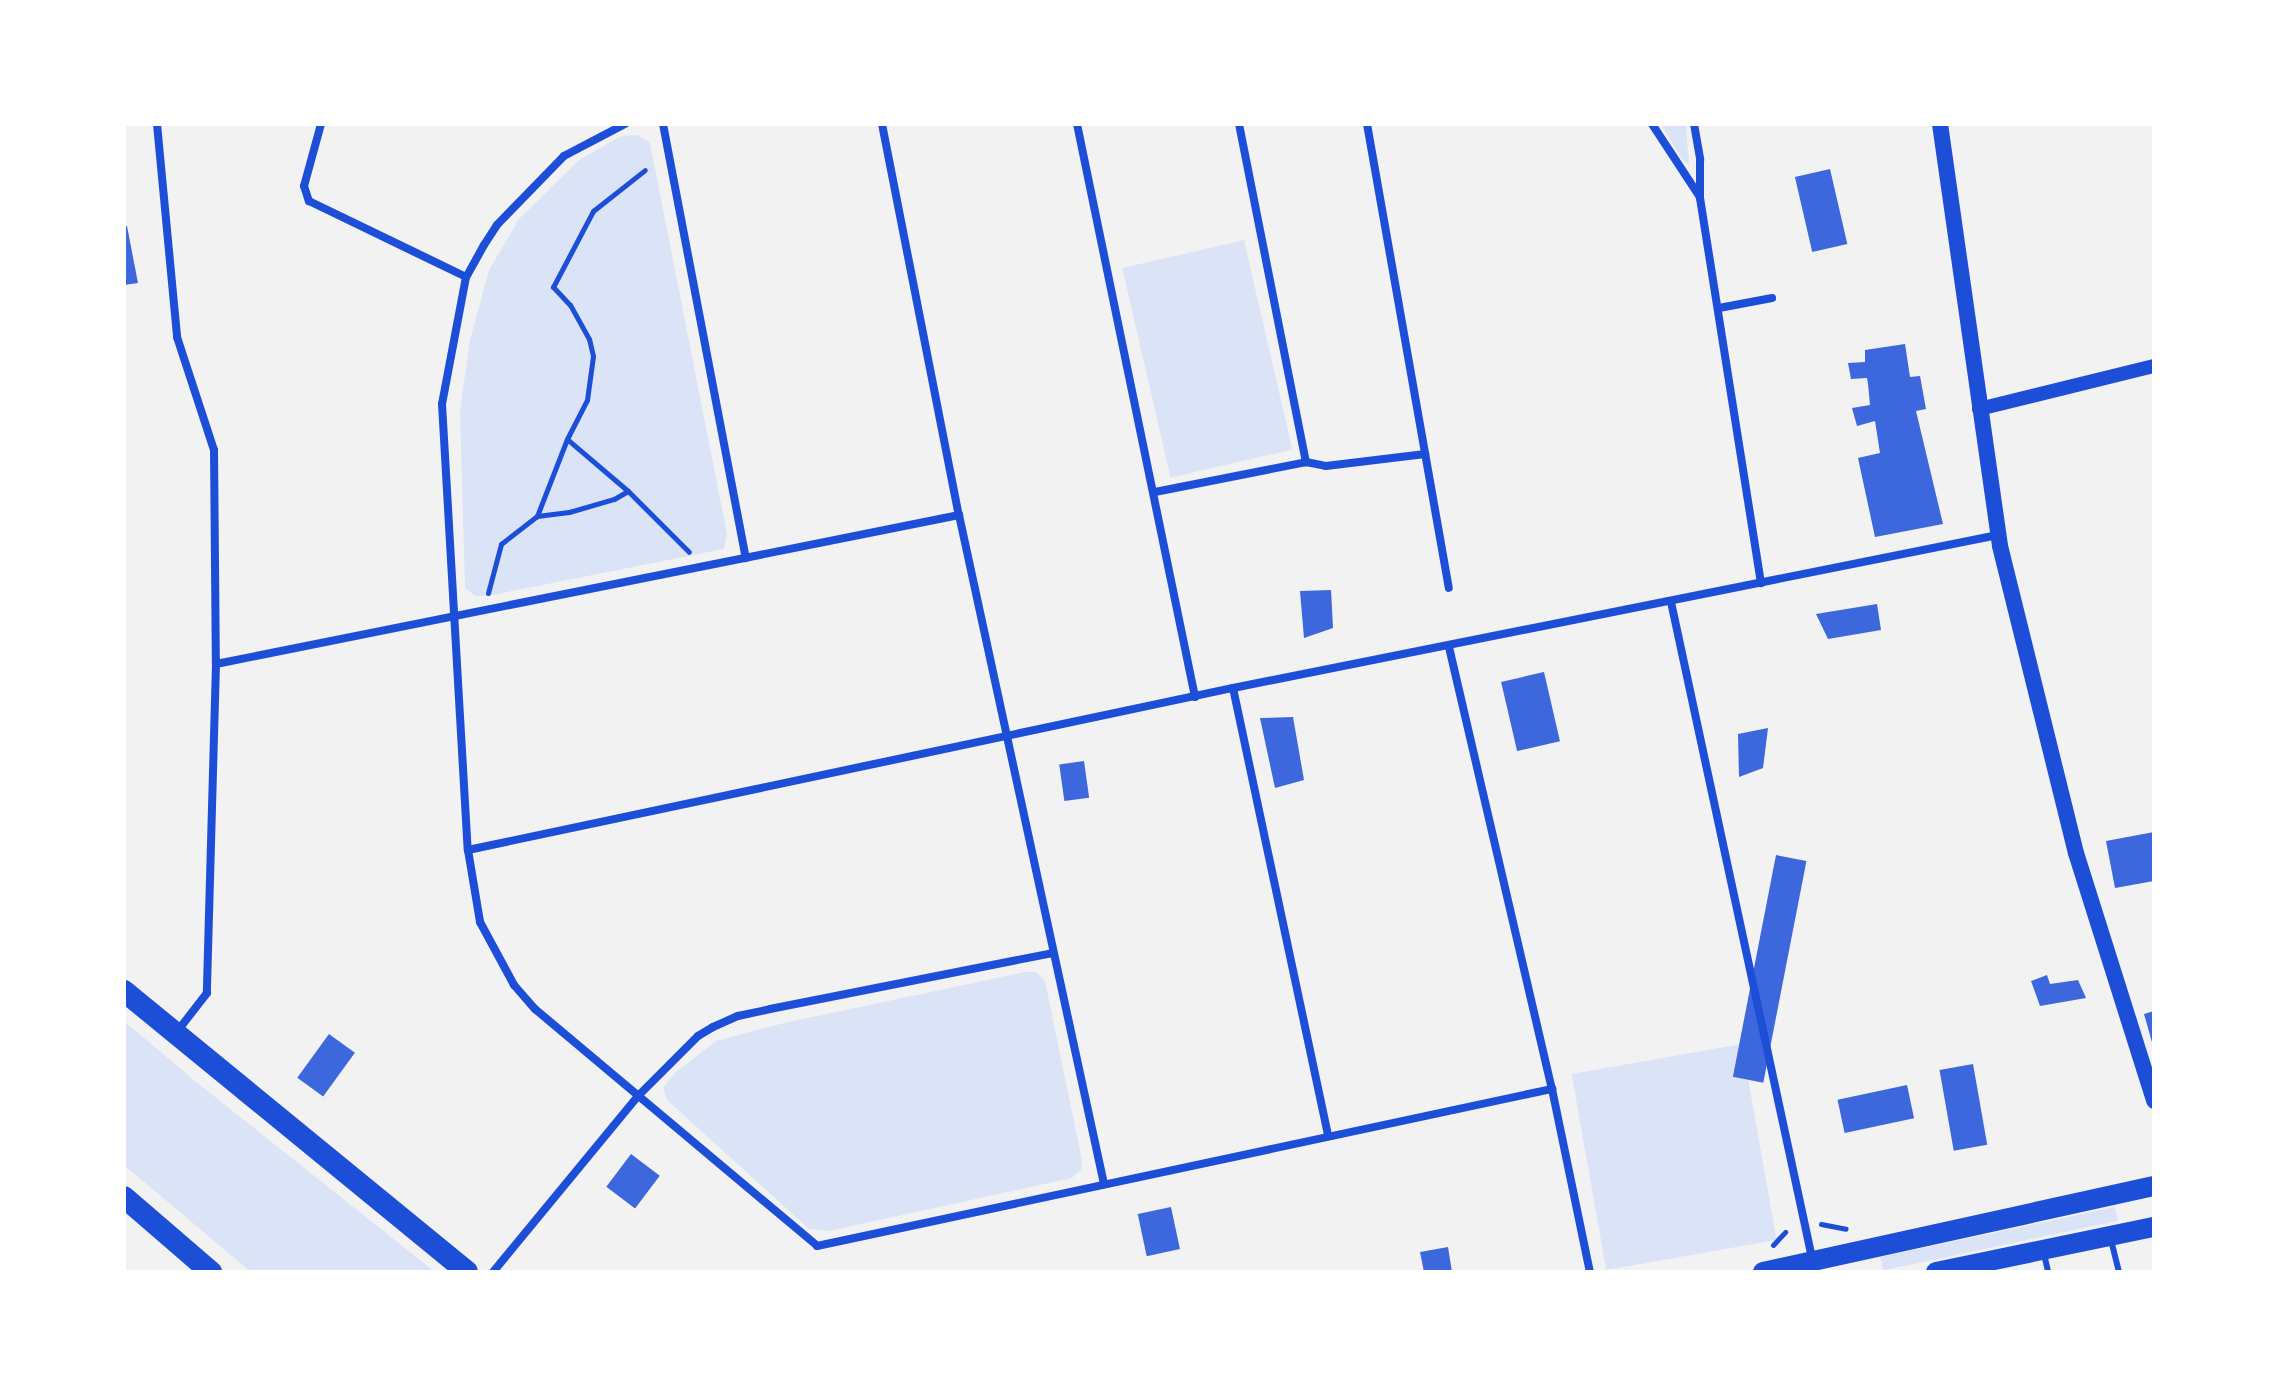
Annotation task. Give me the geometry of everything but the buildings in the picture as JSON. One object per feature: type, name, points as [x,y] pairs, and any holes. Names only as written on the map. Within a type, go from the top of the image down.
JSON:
[{"type":"highway","points":[[124,991],[467,1272]]},
{"type":"highway","points":[[124,1197],[211,1272]]},
{"type":"main road","points":[[1940,124],[1999,535],[2076,853],[2154,1101]]},
{"type":"main road","points":[[1763,1272],[1814,1267],[2154,1186]]},
{"type":"main road","points":[[1936,1272],[2154,1227]]},
{"type":"street","points":[[157,124],[177,337],[214,450],[216,664],[207,993],[176,1034]]},
{"type":"street","points":[[321,124],[304,186],[309,201],[466,277]]},
{"type":"street","points":[[625,124],[564,156],[497,225],[466,277],[442,404],[468,850],[480,922],[514,985],[535,1009],[817,1246],[1328,1134],[1552,1089]]},
{"type":"street","points":[[663,124],[746,558]]},
{"type":"street","points":[[882,124],[959,515],[1104,1184]]},
{"type":"street","points":[[1077,124],[1195,697]]},
{"type":"street","points":[[1239,124],[1306,462]]},
{"type":"street","points":[[1367,124],[1449,588]]},
{"type":"street","points":[[1652,124],[1700,198]]},
{"type":"street","points":[[1694,124],[1700,159],[1700,198],[1761,583]]},
{"type":"street","points":[[1719,308],[1772,298]]},
{"type":"street","points":[[1979,409],[2154,366]]},
{"type":"street","points":[[1155,492],[1306,462],[1326,466],[1425,454]]},
{"type":"street","points":[[216,664],[455,617],[475,609],[959,515]]},
{"type":"street","points":[[468,850],[1233,688],[1999,535]]},
{"type":"street","points":[[1671,602],[1814,1267]]},
{"type":"street","points":[[1449,647],[1552,1089],[1590,1272]]},
{"type":"street","points":[[1233,688],[1328,1134]]},
{"type":"street","points":[[493,1272],[638,1096],[698,1036],[738,1016],[1052,953]]},
{"type":"lane","points":[[2110,1237],[2119,1272]]},
{"type":"lane","points":[[2043,1251],[2048,1272]]},
{"type":"path","points":[[537,516],[567,439],[587,400],[593,356],[589,339],[570,305],[553,287],[593,211],[645,170]]},
{"type":"path","points":[[567,439],[628,491],[703,566]]},
{"type":"path","points":[[475,609],[487,596],[501,544],[537,516],[569,512],[614,499],[628,491]]},
{"type":"shaded area","points":[[1661,124],[1686,124],[1689,165],[1683,161]]},
{"type":"shaded area","points":[[637,135],[650,143],[727,534],[724,549],[475,596],[465,588],[460,411],[470,340],[489,270],[519,219],[579,160],[621,136]]},
{"type":"shaded area","points":[[1244,240],[1292,449],[1171,478],[1122,268]]},
{"type":"shaded area","points":[[1036,972],[1045,981],[1082,1160],[1081,1170],[1072,1178],[829,1231],[809,1229],[667,1100],[663,1088],[676,1072],[716,1041],[784,1023]]},
{"type":"shaded area","points":[[124,1021],[435,1272],[251,1272],[124,1165]]},
{"type":"shaded area","points":[[1742,1044],[1777,1240],[1606,1270],[1572,1074]]},
{"type":"shaded area","points":[[2115,1207],[2118,1221],[1883,1271],[1880,1257]]}]
